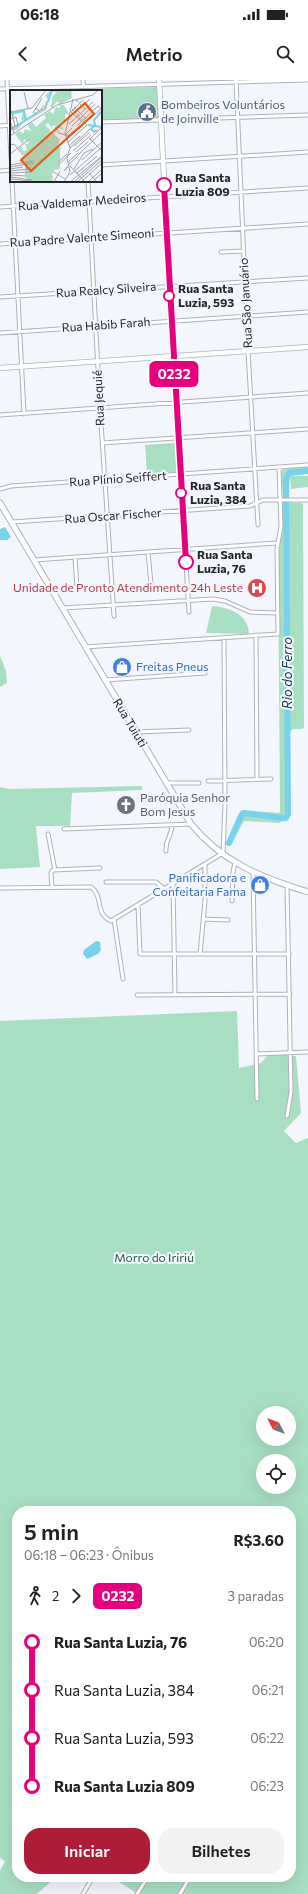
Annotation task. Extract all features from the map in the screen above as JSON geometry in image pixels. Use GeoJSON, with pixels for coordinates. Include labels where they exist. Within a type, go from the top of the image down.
{"type":"FeatureCollection","features":[{"type":"Feature","properties":{"kind":"main road","name":"Rua Tuiuti"},"geometry":{"type":"LineString","coordinates":[[0,503],[191,824],[205,839],[235,863],[253,873],[308,892]]}},
{"type":"Feature","properties":{"kind":"street"},"geometry":{"type":"LineString","coordinates":[[0,126],[10,125],[8,80]]}},
{"type":"Feature","properties":{"kind":"street"},"geometry":{"type":"LineString","coordinates":[[83,80],[84,87]]}},
{"type":"Feature","properties":{"kind":"street"},"geometry":{"type":"LineString","coordinates":[[0,89],[84,87],[159,82],[306,80]]}},
{"type":"Feature","properties":{"kind":"street","name":"Rua São Januário"},"geometry":{"type":"LineString","coordinates":[[236,81],[246,316],[258,525]]}},
{"type":"Feature","properties":{"kind":"street"},"geometry":{"type":"LineString","coordinates":[[159,82],[175,402],[189,612]]}},
{"type":"Feature","properties":{"kind":"street"},"geometry":{"type":"LineString","coordinates":[[102,122],[308,115]]}},
{"type":"Feature","properties":{"kind":"street"},"geometry":{"type":"LineString","coordinates":[[102,164],[308,152]]}},
{"type":"Feature","properties":{"kind":"street"},"geometry":{"type":"LineString","coordinates":[[0,171],[10,170]]}},
{"type":"Feature","properties":{"kind":"street"},"geometry":{"type":"LineString","coordinates":[[12,182],[24,414]]}},
{"type":"Feature","properties":{"kind":"street","name":"Rua Jequié"},"geometry":{"type":"LineString","coordinates":[[88,182],[97,362],[114,616]]}},
{"type":"Feature","properties":{"kind":"street","name":"Rua Valdemar Medeiros"},"geometry":{"type":"LineString","coordinates":[[0,207],[308,188]]}},
{"type":"Feature","properties":{"kind":"street","name":"Rua Padre Valente Simeoni"},"geometry":{"type":"LineString","coordinates":[[0,244],[308,224]]}},
{"type":"Feature","properties":{"kind":"street"},"geometry":{"type":"LineString","coordinates":[[221,252],[243,251]]}},
{"type":"Feature","properties":{"kind":"street","name":"Rua Realcy Silveira"},"geometry":{"type":"LineString","coordinates":[[0,297],[308,278]]}},
{"type":"Feature","properties":{"kind":"street","name":"Rua Habib Farah"},"geometry":{"type":"LineString","coordinates":[[0,333],[308,312]]}},
{"type":"Feature","properties":{"kind":"street"},"geometry":{"type":"LineString","coordinates":[[0,368],[308,347]]}},
{"type":"Feature","properties":{"kind":"street"},"geometry":{"type":"LineString","coordinates":[[0,415],[308,393]]}},
{"type":"Feature","properties":{"kind":"street"},"geometry":{"type":"LineString","coordinates":[[102,443],[308,429]]}},
{"type":"Feature","properties":{"kind":"street","name":"Rua Plínio Seiffert"},"geometry":{"type":"LineString","coordinates":[[0,489],[11,486],[308,465]]}},
{"type":"Feature","properties":{"kind":"street"},"geometry":{"type":"LineString","coordinates":[[85,647],[278,634],[278,543],[284,500],[279,467]]}},
{"type":"Feature","properties":{"kind":"street","name":"Rua Oscar Fischer"},"geometry":{"type":"LineString","coordinates":[[12,522],[250,506],[263,500],[308,500]]}},
{"type":"Feature","properties":{"kind":"street"},"geometry":{"type":"LineString","coordinates":[[34,560],[278,543]]}},
{"type":"Feature","properties":{"kind":"street"},"geometry":{"type":"LineString","coordinates":[[148,552],[151,584]]}},
{"type":"Feature","properties":{"kind":"street"},"geometry":{"type":"LineString","coordinates":[[76,558],[78,588]]}},
{"type":"Feature","properties":{"kind":"street"},"geometry":{"type":"LineString","coordinates":[[62,608],[219,599],[250,612],[278,613]]}},
{"type":"Feature","properties":{"kind":"street"},"geometry":{"type":"LineString","coordinates":[[256,635],[257,780]]}},
{"type":"Feature","properties":{"kind":"street"},"geometry":{"type":"LineString","coordinates":[[0,888],[91,887],[96,893],[102,914],[112,921],[223,853],[225,781],[224,637]]}},
{"type":"Feature","properties":{"kind":"street"},"geometry":{"type":"LineString","coordinates":[[104,680],[205,673]]}},
{"type":"Feature","properties":{"kind":"street"},"geometry":{"type":"LineString","coordinates":[[136,732],[189,730]]}},
{"type":"Feature","properties":{"kind":"street"},"geometry":{"type":"LineString","coordinates":[[208,781],[272,779]]}},
{"type":"Feature","properties":{"kind":"street"},"geometry":{"type":"LineString","coordinates":[[166,783],[198,783]]}},
{"type":"Feature","properties":{"kind":"street"},"geometry":{"type":"LineString","coordinates":[[64,829],[191,824]]}},
{"type":"Feature","properties":{"kind":"street"},"geometry":{"type":"LineString","coordinates":[[166,851],[166,841],[172,832],[172,825]]}},
{"type":"Feature","properties":{"kind":"street"},"geometry":{"type":"LineString","coordinates":[[48,834],[55,870]]}},
{"type":"Feature","properties":{"kind":"street"},"geometry":{"type":"LineString","coordinates":[[232,900],[233,872],[235,863]]}},
{"type":"Feature","properties":{"kind":"street"},"geometry":{"type":"LineString","coordinates":[[200,954],[204,919],[205,864]]}},
{"type":"Feature","properties":{"kind":"street"},"geometry":{"type":"LineString","coordinates":[[52,887],[51,873],[55,870],[100,868]]}},
{"type":"Feature","properties":{"kind":"street"},"geometry":{"type":"LineString","coordinates":[[253,873],[258,1099]]}},
{"type":"Feature","properties":{"kind":"street"},"geometry":{"type":"LineString","coordinates":[[106,882],[156,882],[164,889]]}},
{"type":"Feature","properties":{"kind":"street"},"geometry":{"type":"LineString","coordinates":[[173,884],[175,994]]}},
{"type":"Feature","properties":{"kind":"street"},"geometry":{"type":"LineString","coordinates":[[287,886],[291,1096],[287,1116]]}},
{"type":"Feature","properties":{"kind":"street"},"geometry":{"type":"LineString","coordinates":[[138,905],[140,954],[289,954]]}},
{"type":"Feature","properties":{"kind":"street"},"geometry":{"type":"LineString","coordinates":[[114,919],[123,979]]}},
{"type":"Feature","properties":{"kind":"street"},"geometry":{"type":"LineString","coordinates":[[204,919],[228,920]]}},
{"type":"Feature","properties":{"kind":"street"},"geometry":{"type":"LineString","coordinates":[[137,995],[290,994]]}},
{"type":"Feature","properties":{"kind":"street"},"geometry":{"type":"LineString","coordinates":[[257,1054],[308,1052]]}},
{"type":"Feature","properties":{"kind":"street"},"geometry":{"type":"LineString","coordinates":[[83,1894],[90,1882]]}},
{"type":"Feature","properties":{"kind":"street"},"geometry":{"type":"LineString","coordinates":[[137,1894],[145,1882]]}},
{"type":"Feature","properties":{"kind":"street"},"geometry":{"type":"LineString","coordinates":[[180,1894],[187,1882]]}},
{"type":"Feature","properties":{"kind":"green space"},"geometry":{"type":"Polygon","coordinates":[[[157,87],[159,118],[102,120],[102,90],[86,89],[157,87]]]}},
{"type":"Feature","properties":{"kind":"green space"},"geometry":{"type":"Polygon","coordinates":[[[175,443],[177,472],[147,474],[145,445],[175,443]]]}},
{"type":"Feature","properties":{"kind":"green space"},"geometry":{"type":"Polygon","coordinates":[[[308,467],[308,473],[290,474],[289,495],[288,498],[283,498],[281,471],[286,468],[308,467]]]}},
{"type":"Feature","properties":{"kind":"green space"},"geometry":{"type":"Polygon","coordinates":[[[290,476],[308,476],[308,487],[291,489],[290,476]]]}},
{"type":"Feature","properties":{"kind":"green space"},"geometry":{"type":"Polygon","coordinates":[[[283,502],[303,504],[304,727],[302,729],[293,729],[289,733],[289,818],[279,823],[244,821],[232,843],[227,846],[226,844],[240,811],[279,813],[280,811],[278,548],[283,530],[281,504],[283,502]]]}},
{"type":"Feature","properties":{"kind":"green space"},"geometry":{"type":"Polygon","coordinates":[[[212,606],[225,608],[237,613],[246,622],[249,634],[206,633],[212,606]]]}},
{"type":"Feature","properties":{"kind":"green space"},"geometry":{"type":"Polygon","coordinates":[[[0,656],[6,671],[7,683],[0,687],[0,656]]]}},
{"type":"Feature","properties":{"kind":"green space"},"geometry":{"type":"Polygon","coordinates":[[[142,786],[142,790],[72,793],[70,826],[36,826],[40,867],[0,869],[0,787],[10,789],[142,786]]]}},
{"type":"Feature","properties":{"kind":"green space","name":"Morro do Iririú"},"geometry":{"type":"Polygon","coordinates":[[[237,1011],[239,1068],[261,1063],[268,1055],[296,1056],[301,1113],[284,1131],[296,1143],[308,1138],[308,1894],[138,1894],[119,1882],[296,1882],[296,1506],[12,1506],[12,1882],[50,1882],[37,1894],[0,1894],[0,1870],[5,1862],[0,1858],[0,1021],[237,1011]]]}},
{"type":"Feature","properties":{"kind":"water"},"geometry":{"type":"Polygon","coordinates":[[[5,527],[11,537],[7,540],[0,540],[0,529],[5,527]]]}},
{"type":"Feature","properties":{"kind":"water"},"geometry":{"type":"Polygon","coordinates":[[[96,941],[100,942],[101,950],[98,954],[87,959],[83,954],[84,950],[96,941]]]}},
{"type":"Feature","properties":{"kind":"waterway","name":"Rio do Ferro"},"geometry":{"type":"LineString","coordinates":[[229,843],[241,816],[244,813],[282,818],[286,818],[288,814],[286,479],[289,473],[308,471]]}},
{"type":"Feature","properties":{"kind":"bus line","name":"0232"},"geometry":{"type":"LineString","coordinates":[[164,185],[175,402],[186,562]]}},
{"type":"Feature","properties":{"kind":"place","name":"Bombeiros Voluntários de Joinville"},"geometry":{"type":"Point","coordinates":[147,112]}},
{"type":"Feature","properties":{"kind":"place","name":"Rua Santa Luzia 809"},"geometry":{"type":"Point","coordinates":[164,185]}},
{"type":"Feature","properties":{"kind":"place","name":"Rua Santa Luzia, 593"},"geometry":{"type":"Point","coordinates":[169,296]}},
{"type":"Feature","properties":{"kind":"place","name":"Rua Santa Luzia, 384"},"geometry":{"type":"Point","coordinates":[181,493]}},
{"type":"Feature","properties":{"kind":"place","name":"Rua Santa Luzia, 76"},"geometry":{"type":"Point","coordinates":[186,562]}},
{"type":"Feature","properties":{"kind":"place","name":"Unidade de Pronto Atendimento 24h Leste"},"geometry":{"type":"Point","coordinates":[257,588]}},
{"type":"Feature","properties":{"kind":"place","name":"Freitas Pneus"},"geometry":{"type":"Point","coordinates":[122,667]}},
{"type":"Feature","properties":{"kind":"place","name":"Paróquia Senhor Bom Jesus"},"geometry":{"type":"Point","coordinates":[126,805]}},
{"type":"Feature","properties":{"kind":"place","name":"Panificadora e Confeitaria Fama"},"geometry":{"type":"Point","coordinates":[260,885]}}]}
